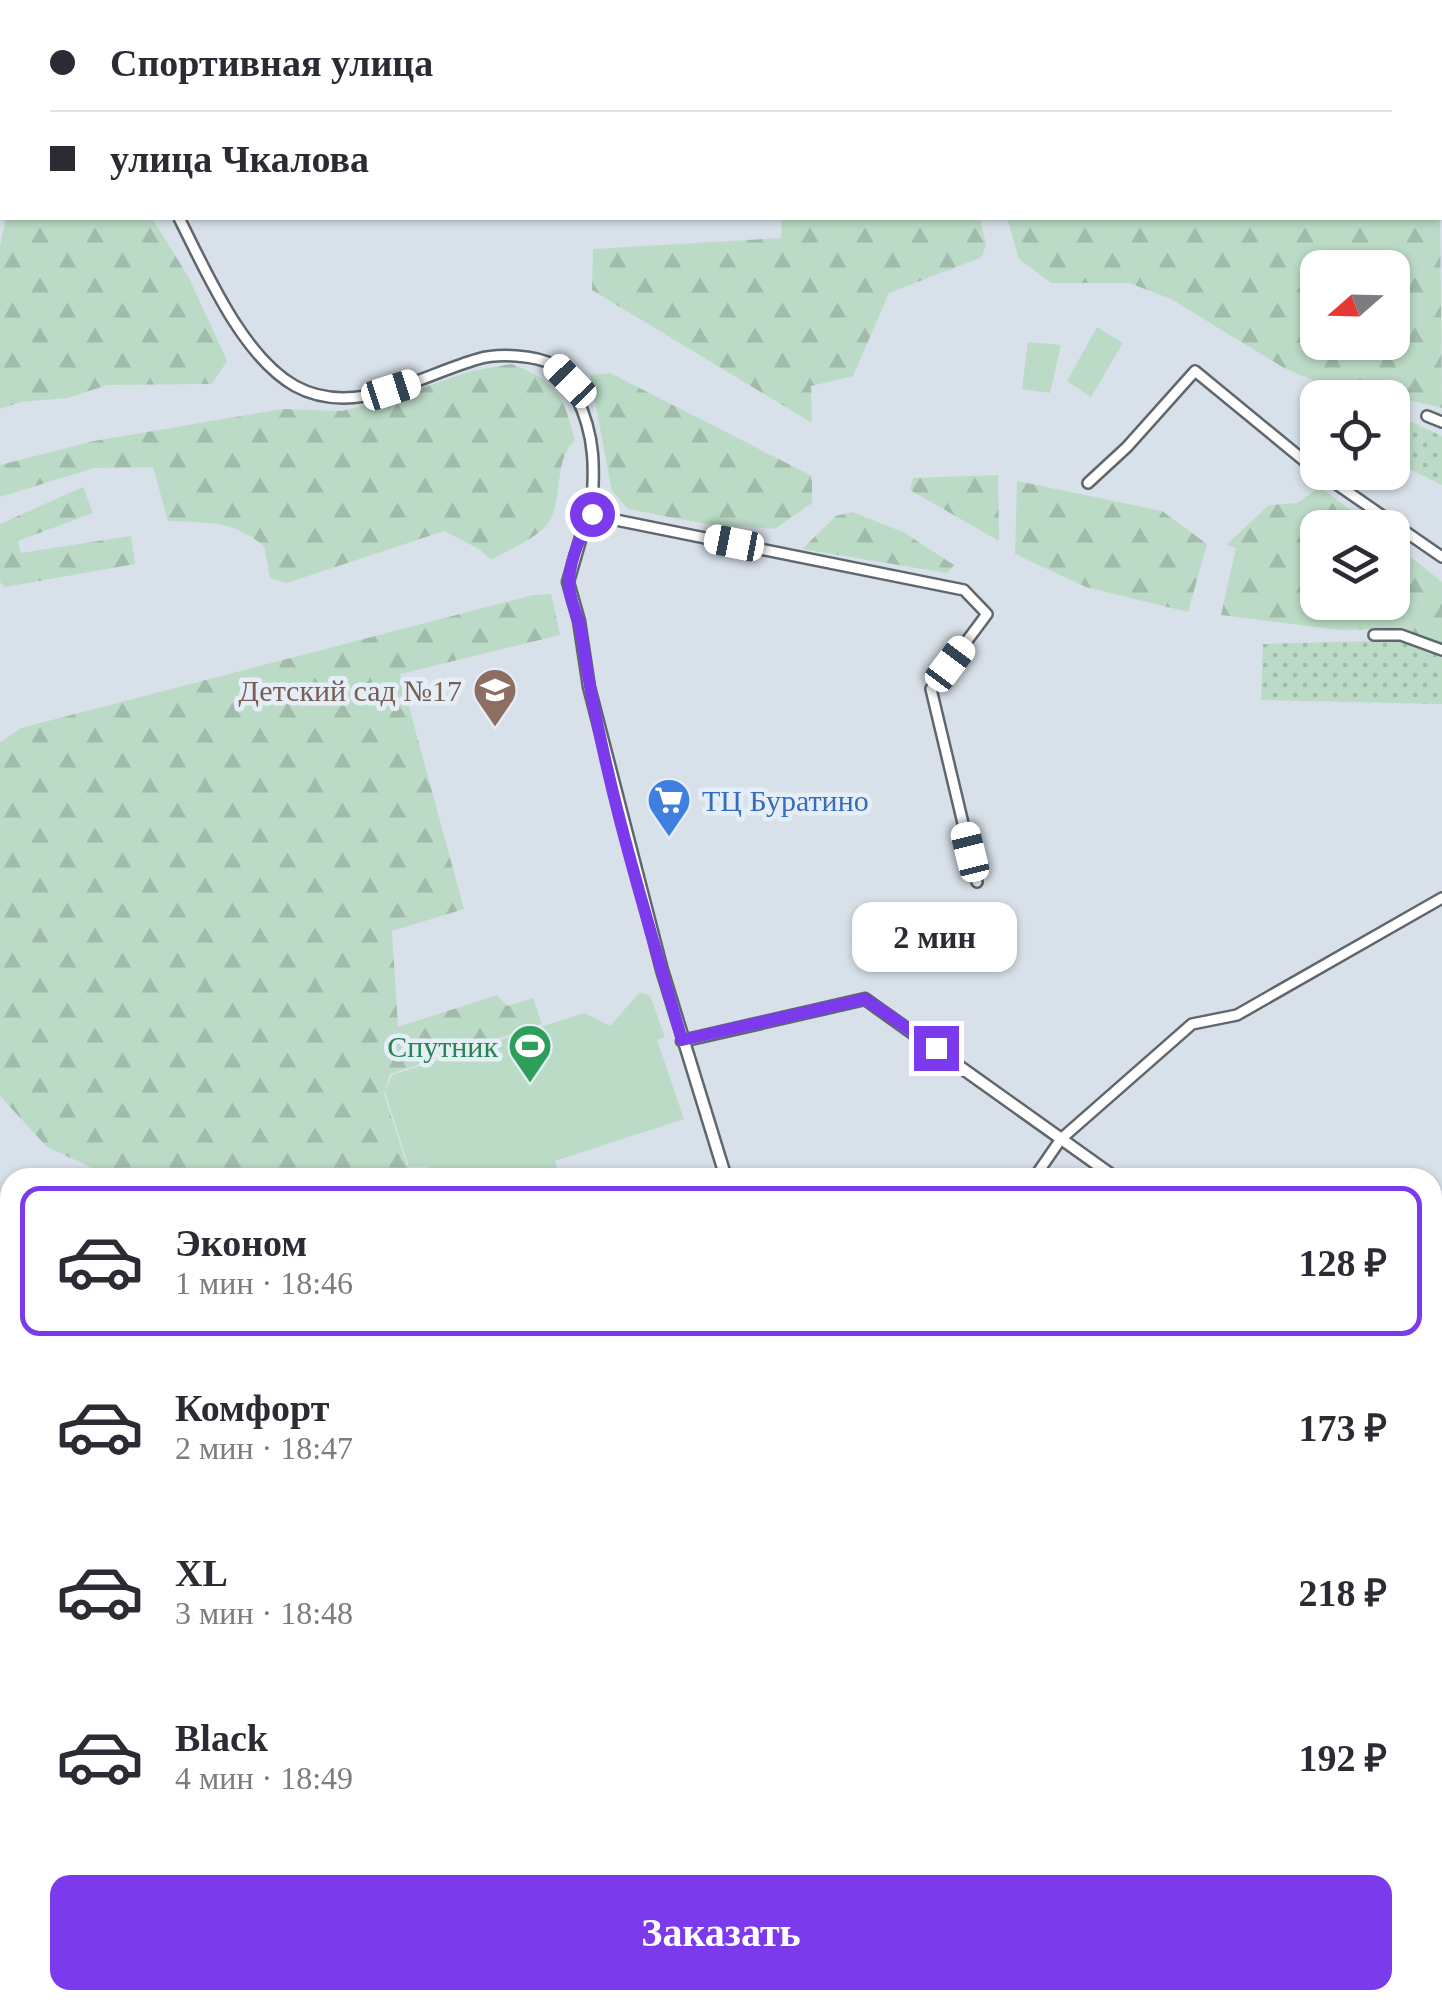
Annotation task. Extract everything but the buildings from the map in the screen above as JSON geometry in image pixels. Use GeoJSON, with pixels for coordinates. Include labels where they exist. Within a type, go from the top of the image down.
{"type":"FeatureCollection","features":[{"type":"Feature","properties":{"kind":"main road"},"geometry":{"type":"LineString","coordinates":[[592,514],[583,530],[568,582],[589,687],[682,1040],[723,1168]]}},
{"type":"Feature","properties":{"kind":"main road"},"geometry":{"type":"LineString","coordinates":[[682,1040],[865,999],[1102,1168]]}},
{"type":"Feature","properties":{"kind":"street"},"geometry":{"type":"LineString","coordinates":[[181,220],[239,328],[275,371],[308,391],[339,398],[370,395],[481,358],[499,356],[554,366],[570,381],[594,444],[592,514],[964,590],[987,614],[931,689],[977,882]]}},
{"type":"Feature","properties":{"kind":"street"},"geometry":{"type":"LineString","coordinates":[[1088,483],[1127,447],[1196,371],[1300,457]]}},
{"type":"Feature","properties":{"kind":"street"},"geometry":{"type":"LineString","coordinates":[[1427,416],[1442,422]]}},
{"type":"Feature","properties":{"kind":"street"},"geometry":{"type":"LineString","coordinates":[[1344,490],[1442,557]]}},
{"type":"Feature","properties":{"kind":"street"},"geometry":{"type":"LineString","coordinates":[[1374,635],[1401,635],[1442,650]]}},
{"type":"Feature","properties":{"kind":"street"},"geometry":{"type":"LineString","coordinates":[[1041,1168],[1062,1138],[1192,1024],[1237,1015],[1442,898]]}},
{"type":"Feature","properties":{"kind":"green space"},"geometry":{"type":"Polygon","coordinates":[[[6,220],[153,220],[189,278],[227,361],[212,384],[107,385],[68,398],[21,402],[0,409],[0,246],[6,220]]]}},
{"type":"Feature","properties":{"kind":"green space"},"geometry":{"type":"Polygon","coordinates":[[[782,220],[980,220],[986,245],[982,257],[889,293],[853,376],[811,386],[812,423],[592,290],[593,249],[781,238],[782,220]]]}},
{"type":"Feature","properties":{"kind":"green space"},"geometry":{"type":"Polygon","coordinates":[[[1008,220],[1440,220],[1442,408],[1410,400],[1410,380],[1312,380],[1284,368],[1171,299],[1129,283],[1051,283],[1019,259],[1008,220]]]}},
{"type":"Feature","properties":{"kind":"green space"},"geometry":{"type":"Polygon","coordinates":[[[1097,327],[1123,343],[1091,397],[1067,381],[1097,327]]]}},
{"type":"Feature","properties":{"kind":"green space"},"geometry":{"type":"Polygon","coordinates":[[[1028,342],[1061,345],[1050,393],[1022,389],[1028,342]]]}},
{"type":"Feature","properties":{"kind":"green space"},"geometry":{"type":"Polygon","coordinates":[[[512,364],[540,378],[556,392],[575,440],[563,460],[555,507],[545,527],[491,560],[479,549],[444,531],[287,583],[270,578],[264,546],[241,531],[219,524],[168,521],[153,467],[94,468],[0,497],[0,465],[94,441],[283,409],[342,411],[472,371],[512,364]]]}},
{"type":"Feature","properties":{"kind":"green space"},"geometry":{"type":"Polygon","coordinates":[[[610,373],[812,476],[812,503],[775,529],[727,528],[628,509],[612,491],[590,375],[610,373]]]}},
{"type":"Feature","properties":{"kind":"green space"},"geometry":{"type":"Polygon","coordinates":[[[1410,421],[1442,436],[1442,485],[1410,469],[1410,421]]]}},
{"type":"Feature","properties":{"kind":"green space"},"geometry":{"type":"Polygon","coordinates":[[[998,475],[999,541],[910,490],[913,478],[998,475]]]}},
{"type":"Feature","properties":{"kind":"green space"},"geometry":{"type":"Polygon","coordinates":[[[1017,481],[1162,511],[1207,544],[1188,612],[1086,587],[1015,554],[1017,481]]]}},
{"type":"Feature","properties":{"kind":"green space"},"geometry":{"type":"Polygon","coordinates":[[[83,487],[93,513],[18,541],[21,553],[131,536],[135,564],[5,587],[0,582],[0,524],[83,487]]]}},
{"type":"Feature","properties":{"kind":"green space"},"geometry":{"type":"Polygon","coordinates":[[[1316,490],[1324,490],[1350,510],[1300,510],[1300,620],[1410,620],[1410,557],[1442,582],[1442,645],[1399,629],[1339,630],[1221,615],[1236,548],[1226,545],[1269,505],[1297,503],[1316,490]]]}},
{"type":"Feature","properties":{"kind":"green space"},"geometry":{"type":"Polygon","coordinates":[[[852,512],[903,532],[954,565],[947,573],[802,549],[836,516],[852,512]]]}},
{"type":"Feature","properties":{"kind":"green space"},"geometry":{"type":"Polygon","coordinates":[[[551,594],[560,635],[400,674],[464,909],[392,931],[398,1027],[497,995],[507,1006],[533,998],[542,1024],[390,1074],[384,1094],[408,1168],[92,1168],[47,1147],[0,1096],[0,742],[21,728],[533,595],[551,594]]]}},
{"type":"Feature","properties":{"kind":"green space"},"geometry":{"type":"Polygon","coordinates":[[[1405,640],[1442,657],[1442,704],[1261,700],[1263,644],[1405,640]]]}},
{"type":"Feature","properties":{"kind":"green space","name":"Спутник"},"geometry":{"type":"Polygon","coordinates":[[[640,992],[650,996],[665,1037],[657,1040],[684,1119],[555,1161],[557,1168],[409,1167],[385,1092],[392,1075],[584,1013],[610,1026],[640,992]]]}},
{"type":"Feature","properties":{"kind":"place","name":"Детский сад №17"},"geometry":{"type":"Point","coordinates":[495,728]}},
{"type":"Feature","properties":{"kind":"place","name":"ТЦ Буратино"},"geometry":{"type":"Point","coordinates":[669,838]}},
{"type":"Feature","properties":{"kind":"place","name":"Спутник"},"geometry":{"type":"Point","coordinates":[530,1084]}},
{"type":"Feature","properties":{"kind":"route"},"geometry":{"type":"LineString","coordinates":[[592,514],[583,530],[568,582],[611,777],[682,1040],[865,999],[936,1048]]}}]}
